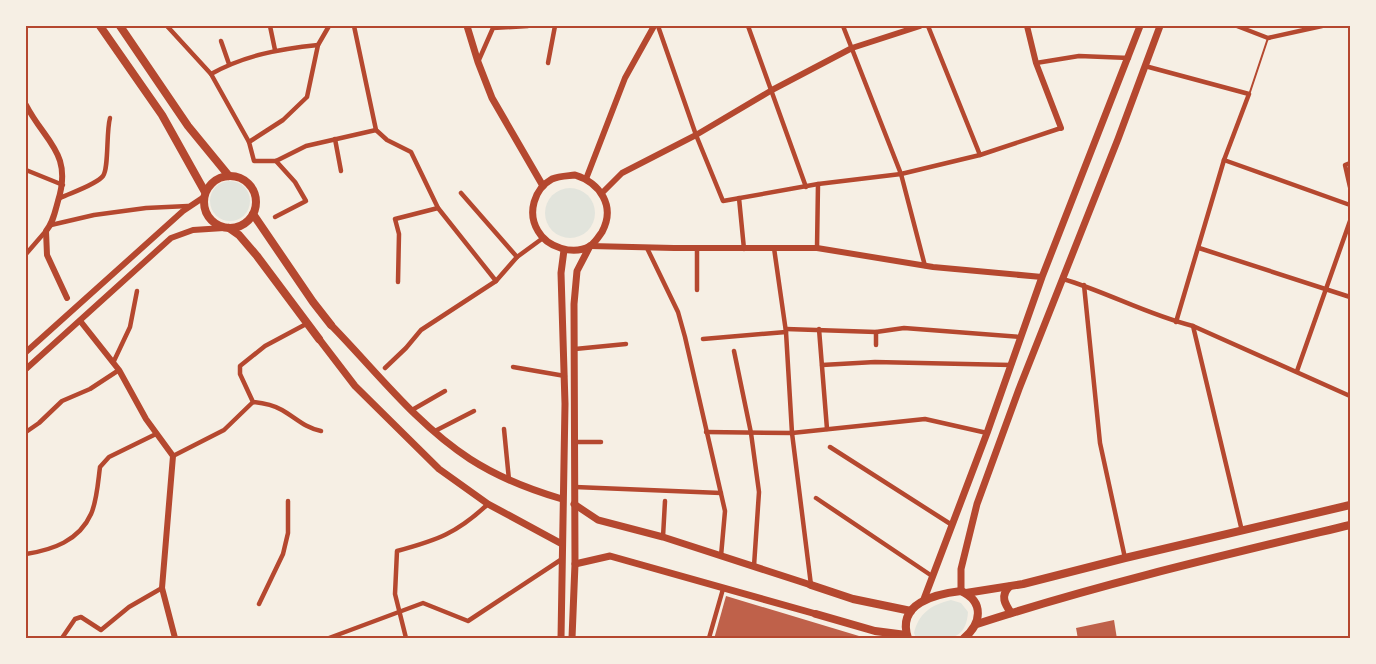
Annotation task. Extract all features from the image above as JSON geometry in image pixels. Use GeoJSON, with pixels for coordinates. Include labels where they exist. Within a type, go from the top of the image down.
{"type":"FeatureCollection","features":[{"type":"Feature","properties":{"kind":"main road"},"geometry":{"type":"LineString","coordinates":[[100,26],[162,115],[205,194],[206,213],[210,220],[239,235],[355,386],[439,469],[488,504],[562,544]]}},
{"type":"Feature","properties":{"kind":"main road"},"geometry":{"type":"LineString","coordinates":[[467,26],[492,98],[543,186]]}},
{"type":"Feature","properties":{"kind":"main road"},"geometry":{"type":"LineString","coordinates":[[924,599],[987,433],[1042,277],[1140,26]]}},
{"type":"Feature","properties":{"kind":"main road"},"geometry":{"type":"LineString","coordinates":[[977,624],[977,609],[974,600],[964,592],[961,569],[977,504],[1019,389],[1160,26]]}},
{"type":"Feature","properties":{"kind":"main road"},"geometry":{"type":"LineString","coordinates":[[122,27],[188,126],[229,176]]}},
{"type":"Feature","properties":{"kind":"main road"},"geometry":{"type":"LineString","coordinates":[[205,194],[208,187],[218,179],[229,176],[244,180],[254,191],[256,199],[253,214],[246,223],[227,228]]}},
{"type":"Feature","properties":{"kind":"main road"},"geometry":{"type":"LineString","coordinates":[[572,639],[575,564],[574,304],[578,271],[590,246],[605,226],[607,215],[602,193],[586,179],[563,176],[552,179],[543,186],[533,206],[536,229],[553,246],[564,250],[590,246]]}},
{"type":"Feature","properties":{"kind":"main road"},"geometry":{"type":"LineString","coordinates":[[253,214],[331,325],[412,410],[470,459],[509,480],[562,499]]}},
{"type":"Feature","properties":{"kind":"main road"},"geometry":{"type":"LineString","coordinates":[[561,639],[565,376],[561,273],[564,250]]}},
{"type":"Feature","properties":{"kind":"main road"},"geometry":{"type":"LineString","coordinates":[[574,504],[598,520],[663,537],[853,600],[911,611]]}},
{"type":"Feature","properties":{"kind":"main road"},"geometry":{"type":"LineString","coordinates":[[575,564],[610,556],[875,631],[907,637],[907,623],[911,611],[924,599],[935,594],[1009,587],[1350,505]]}},
{"type":"Feature","properties":{"kind":"main road"},"geometry":{"type":"LineString","coordinates":[[964,639],[977,624],[1011,613],[1192,562],[1350,525]]}},
{"type":"Feature","properties":{"kind":"main road"},"geometry":{"type":"LineString","coordinates":[[1009,587],[1003,597],[1011,613]]}},
{"type":"Feature","properties":{"kind":"street"},"geometry":{"type":"LineString","coordinates":[[167,26],[211,74],[249,142],[254,161],[276,161],[306,146],[376,130]]}},
{"type":"Feature","properties":{"kind":"street"},"geometry":{"type":"LineString","coordinates":[[270,26],[275,50]]}},
{"type":"Feature","properties":{"kind":"street"},"geometry":{"type":"LineString","coordinates":[[249,142],[283,120],[307,97],[318,45],[329,26]]}},
{"type":"Feature","properties":{"kind":"street"},"geometry":{"type":"LineString","coordinates":[[354,26],[376,130],[387,140],[411,152],[438,208],[496,281]]}},
{"type":"Feature","properties":{"kind":"street"},"geometry":{"type":"LineString","coordinates":[[478,62],[494,27],[504,29],[528,26]]}},
{"type":"Feature","properties":{"kind":"street"},"geometry":{"type":"LineString","coordinates":[[548,63],[555,26]]}},
{"type":"Feature","properties":{"kind":"street"},"geometry":{"type":"LineString","coordinates":[[656,26],[723,201],[818,184],[901,174],[980,155],[1060,129],[1036,63],[1027,26]]}},
{"type":"Feature","properties":{"kind":"street"},"geometry":{"type":"LineString","coordinates":[[586,179],[625,78],[656,26]]}},
{"type":"Feature","properties":{"kind":"street"},"geometry":{"type":"LineString","coordinates":[[748,26],[806,187]]}},
{"type":"Feature","properties":{"kind":"street"},"geometry":{"type":"LineString","coordinates":[[843,26],[901,174],[925,266]]}},
{"type":"Feature","properties":{"kind":"street"},"geometry":{"type":"LineString","coordinates":[[602,193],[622,173],[696,135],[772,90],[852,48],[920,26]]}},
{"type":"Feature","properties":{"kind":"street"},"geometry":{"type":"LineString","coordinates":[[928,26],[980,155]]}},
{"type":"Feature","properties":{"kind":"street"},"geometry":{"type":"LineString","coordinates":[[1237,26],[1268,38],[1322,26]]}},
{"type":"Feature","properties":{"kind":"street"},"geometry":{"type":"LineString","coordinates":[[221,41],[229,64]]}},
{"type":"Feature","properties":{"kind":"street"},"geometry":{"type":"LineString","coordinates":[[211,74],[229,64],[275,50],[318,45]]}},
{"type":"Feature","properties":{"kind":"street"},"geometry":{"type":"LineString","coordinates":[[1036,63],[1079,56],[1129,58]]}},
{"type":"Feature","properties":{"kind":"street"},"geometry":{"type":"LineString","coordinates":[[1145,66],[1249,94],[1224,160],[1176,322]]}},
{"type":"Feature","properties":{"kind":"street"},"geometry":{"type":"LineString","coordinates":[[26,105],[57,151],[63,170],[63,185],[51,225],[26,254]]}},
{"type":"Feature","properties":{"kind":"street"},"geometry":{"type":"LineString","coordinates":[[60,198],[103,176],[110,118]]}},
{"type":"Feature","properties":{"kind":"street"},"geometry":{"type":"LineString","coordinates":[[335,139],[341,171]]}},
{"type":"Feature","properties":{"kind":"street"},"geometry":{"type":"LineString","coordinates":[[1224,160],[1350,205]]}},
{"type":"Feature","properties":{"kind":"street"},"geometry":{"type":"LineString","coordinates":[[275,217],[306,201],[295,182],[276,161]]}},
{"type":"Feature","properties":{"kind":"street"},"geometry":{"type":"LineString","coordinates":[[1350,164],[1345,165],[1350,187]]}},
{"type":"Feature","properties":{"kind":"street"},"geometry":{"type":"LineString","coordinates":[[26,170],[63,185]]}},
{"type":"Feature","properties":{"kind":"street"},"geometry":{"type":"LineString","coordinates":[[817,248],[818,184]]}},
{"type":"Feature","properties":{"kind":"street"},"geometry":{"type":"LineString","coordinates":[[461,193],[517,257]]}},
{"type":"Feature","properties":{"kind":"street"},"geometry":{"type":"LineString","coordinates":[[26,352],[188,206],[205,194]]}},
{"type":"Feature","properties":{"kind":"street"},"geometry":{"type":"LineString","coordinates":[[739,198],[744,249]]}},
{"type":"Feature","properties":{"kind":"street"},"geometry":{"type":"LineString","coordinates":[[51,225],[94,215],[146,208],[188,206]]}},
{"type":"Feature","properties":{"kind":"street"},"geometry":{"type":"LineString","coordinates":[[398,282],[399,234],[394,219],[438,208]]}},
{"type":"Feature","properties":{"kind":"street"},"geometry":{"type":"LineString","coordinates":[[1297,371],[1350,221]]}},
{"type":"Feature","properties":{"kind":"street"},"geometry":{"type":"LineString","coordinates":[[26,369],[171,238],[193,230],[227,228]]}},
{"type":"Feature","properties":{"kind":"street"},"geometry":{"type":"LineString","coordinates":[[46,231],[47,255],[67,298]]}},
{"type":"Feature","properties":{"kind":"street"},"geometry":{"type":"LineString","coordinates":[[385,368],[421,330],[496,281],[517,257],[543,238]]}},
{"type":"Feature","properties":{"kind":"street"},"geometry":{"type":"LineString","coordinates":[[590,246],[817,248],[925,266],[1042,277]]}},
{"type":"Feature","properties":{"kind":"street"},"geometry":{"type":"LineString","coordinates":[[647,248],[678,312],[725,511],[721,556]]}},
{"type":"Feature","properties":{"kind":"street"},"geometry":{"type":"LineString","coordinates":[[697,248],[697,290]]}},
{"type":"Feature","properties":{"kind":"street"},"geometry":{"type":"LineString","coordinates":[[774,248],[786,330],[792,434],[811,585]]}},
{"type":"Feature","properties":{"kind":"street"},"geometry":{"type":"LineString","coordinates":[[1199,248],[1350,297]]}},
{"type":"Feature","properties":{"kind":"street"},"geometry":{"type":"LineString","coordinates":[[1063,279],[1084,285],[1176,322],[1193,326],[1350,396]]}},
{"type":"Feature","properties":{"kind":"street"},"geometry":{"type":"LineString","coordinates":[[1084,285],[1100,443],[1125,558]]}},
{"type":"Feature","properties":{"kind":"street"},"geometry":{"type":"LineString","coordinates":[[113,363],[130,327],[137,291]]}},
{"type":"Feature","properties":{"kind":"street"},"geometry":{"type":"LineString","coordinates":[[81,322],[119,370],[156,434],[173,456],[162,588],[175,639]]}},
{"type":"Feature","properties":{"kind":"street"},"geometry":{"type":"LineString","coordinates":[[254,402],[240,374],[240,366],[266,346],[308,323]]}},
{"type":"Feature","properties":{"kind":"street"},"geometry":{"type":"LineString","coordinates":[[1193,326],[1242,531]]}},
{"type":"Feature","properties":{"kind":"street"},"geometry":{"type":"LineString","coordinates":[[703,339],[786,330],[876,332],[904,328],[1020,338]]}},
{"type":"Feature","properties":{"kind":"street"},"geometry":{"type":"LineString","coordinates":[[819,329],[827,429]]}},
{"type":"Feature","properties":{"kind":"street"},"geometry":{"type":"LineString","coordinates":[[876,332],[876,345]]}},
{"type":"Feature","properties":{"kind":"street"},"geometry":{"type":"LineString","coordinates":[[575,349],[626,344]]}},
{"type":"Feature","properties":{"kind":"street"},"geometry":{"type":"LineString","coordinates":[[734,351],[752,433],[759,492],[754,566]]}},
{"type":"Feature","properties":{"kind":"street"},"geometry":{"type":"LineString","coordinates":[[822,365],[875,362],[1011,366]]}},
{"type":"Feature","properties":{"kind":"street"},"geometry":{"type":"LineString","coordinates":[[513,367],[565,376]]}},
{"type":"Feature","properties":{"kind":"street"},"geometry":{"type":"LineString","coordinates":[[26,432],[39,423],[62,400],[90,389],[119,370]]}},
{"type":"Feature","properties":{"kind":"street"},"geometry":{"type":"LineString","coordinates":[[412,410],[445,391]]}},
{"type":"Feature","properties":{"kind":"street"},"geometry":{"type":"LineString","coordinates":[[254,402],[268,404],[283,411],[309,429],[321,431]]}},
{"type":"Feature","properties":{"kind":"street"},"geometry":{"type":"LineString","coordinates":[[173,456],[224,430],[254,402]]}},
{"type":"Feature","properties":{"kind":"street"},"geometry":{"type":"LineString","coordinates":[[435,431],[474,411]]}},
{"type":"Feature","properties":{"kind":"street"},"geometry":{"type":"LineString","coordinates":[[706,432],[792,434],[925,419],[987,433]]}},
{"type":"Feature","properties":{"kind":"street"},"geometry":{"type":"LineString","coordinates":[[504,429],[509,480]]}},
{"type":"Feature","properties":{"kind":"street"},"geometry":{"type":"LineString","coordinates":[[26,554],[48,550],[75,536],[91,514],[103,461],[156,434]]}},
{"type":"Feature","properties":{"kind":"street"},"geometry":{"type":"LineString","coordinates":[[575,442],[601,442]]}},
{"type":"Feature","properties":{"kind":"street"},"geometry":{"type":"LineString","coordinates":[[830,447],[952,525]]}},
{"type":"Feature","properties":{"kind":"street"},"geometry":{"type":"LineString","coordinates":[[575,487],[721,493]]}},
{"type":"Feature","properties":{"kind":"street"},"geometry":{"type":"LineString","coordinates":[[816,498],[932,576]]}},
{"type":"Feature","properties":{"kind":"street"},"geometry":{"type":"LineString","coordinates":[[259,604],[283,554],[288,533],[288,501]]}},
{"type":"Feature","properties":{"kind":"street"},"geometry":{"type":"LineString","coordinates":[[663,537],[665,501]]}},
{"type":"Feature","properties":{"kind":"street"},"geometry":{"type":"LineString","coordinates":[[406,639],[395,594],[397,551],[433,542],[468,523],[488,504]]}},
{"type":"Feature","properties":{"kind":"street"},"geometry":{"type":"LineString","coordinates":[[329,639],[423,603],[468,621],[562,560]]}},
{"type":"Feature","properties":{"kind":"street"},"geometry":{"type":"LineString","coordinates":[[62,639],[75,619],[81,617],[101,630],[129,607],[162,588]]}},
{"type":"Feature","properties":{"kind":"street"},"geometry":{"type":"LineString","coordinates":[[709,639],[723,589]]}},
{"type":"Feature","properties":{"kind":"lane"},"geometry":{"type":"LineString","coordinates":[[1349,26],[1350,30]]}},
{"type":"Feature","properties":{"kind":"lane"},"geometry":{"type":"LineString","coordinates":[[1249,94],[1268,38]]}},
{"type":"Feature","properties":{"kind":"shaded area"},"geometry":{"type":"Polygon","coordinates":[[[230,181],[244,187],[250,201],[244,215],[230,221],[216,215],[210,201],[216,187],[230,181]]]}},
{"type":"Feature","properties":{"kind":"shaded area"},"geometry":{"type":"Polygon","coordinates":[[[575,188],[588,195],[594,203],[594,223],[588,231],[580,237],[565,238],[552,231],[546,223],[545,208],[552,195],[560,189],[575,188]]]}},
{"type":"Feature","properties":{"kind":"shaded area"},"geometry":{"type":"Polygon","coordinates":[[[951,600],[961,603],[968,612],[963,630],[951,638],[916,638],[914,633],[916,626],[923,615],[937,604],[951,600]]]}},
{"type":"Feature","properties":{"kind":"building"},"geometry":{"type":"Polygon","coordinates":[[[726,596],[859,636],[859,639],[714,639],[726,596]]]}},
{"type":"Feature","properties":{"kind":"building"},"geometry":{"type":"Polygon","coordinates":[[[1114,620],[1117,639],[1078,639],[1076,628],[1114,620]]]}}]}
